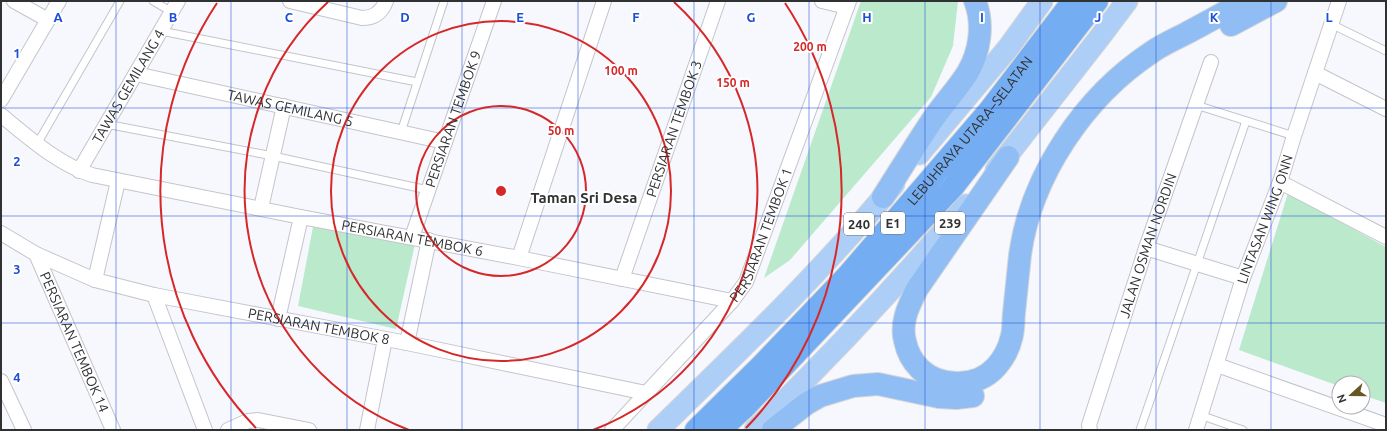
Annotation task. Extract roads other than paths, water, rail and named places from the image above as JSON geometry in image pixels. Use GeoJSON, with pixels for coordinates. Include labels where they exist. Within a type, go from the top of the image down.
{"type":"FeatureCollection","features":[{"type":"Feature","properties":{"kind":"highway"},"geometry":{"type":"LineString","coordinates":[[884,197],[932,121],[968,72],[978,44],[980,28],[979,16],[975,1]]}},
{"type":"Feature","properties":{"kind":"highway","name":"LEBUHRAYA UTARA–SELATAN"},"geometry":{"type":"LineString","coordinates":[[696,430],[757,370],[849,274],[989,111],[1073,1]]}},
{"type":"Feature","properties":{"kind":"highway","name":"LEBUHRAYA UTARA–SELATAN"},"geometry":{"type":"LineString","coordinates":[[720,430],[770,381],[954,187],[1097,1]]}},
{"type":"Feature","properties":{"kind":"highway"},"geometry":{"type":"LineString","coordinates":[[1008,157],[908,306],[904,323],[904,340],[910,355],[920,369],[934,378],[950,383],[967,382],[983,377],[996,367],[1005,354],[1012,338],[1020,254],[1028,219],[1055,155],[1078,120],[1103,91],[1152,52],[1246,1]]}},
{"type":"Feature","properties":{"kind":"highway"},"geometry":{"type":"LineString","coordinates":[[774,430],[806,404],[820,396],[853,386],[878,384],[932,396],[956,398],[979,394],[998,385],[1015,367],[1023,348],[1027,333],[1038,232],[1047,203],[1063,167],[1082,136],[1104,108],[1150,69],[1276,1]]}},
{"type":"Feature","properties":{"kind":"main road","name":"240"},"geometry":{"type":"LineString","coordinates":[[658,430],[756,335],[884,197],[1008,48],[1042,1]]}},
{"type":"Feature","properties":{"kind":"main road","name":"239"},"geometry":{"type":"LineString","coordinates":[[755,430],[793,393],[883,298],[1008,157],[1127,1]]}},
{"type":"Feature","properties":{"kind":"street"},"geometry":{"type":"LineString","coordinates":[[14,1],[48,20]]}},
{"type":"Feature","properties":{"kind":"street"},"geometry":{"type":"LineString","coordinates":[[1,100],[59,1]]}},
{"type":"Feature","properties":{"kind":"street"},"geometry":{"type":"LineString","coordinates":[[290,1],[367,18],[375,16],[379,13],[386,1]]}},
{"type":"Feature","properties":{"kind":"street","name":"PERSIARAN TEMBOK 9"},"geometry":{"type":"LineString","coordinates":[[412,237],[494,1]]}},
{"type":"Feature","properties":{"kind":"street"},"geometry":{"type":"LineString","coordinates":[[518,258],[604,1]]}},
{"type":"Feature","properties":{"kind":"street","name":"PERSIARAN TEMBOK 3"},"geometry":{"type":"LineString","coordinates":[[622,279],[718,1]]}},
{"type":"Feature","properties":{"kind":"street"},"geometry":{"type":"LineString","coordinates":[[822,1],[848,4]]}},
{"type":"Feature","properties":{"kind":"street","name":"PERSIARAN TEMBOK 1"},"geometry":{"type":"LineString","coordinates":[[612,430],[732,301],[746,282],[848,4]]}},
{"type":"Feature","properties":{"kind":"street","name":"LINTASAN WING ONN"},"geometry":{"type":"LineString","coordinates":[[1196,430],[1243,278],[1280,182],[1338,5]]}},
{"type":"Feature","properties":{"kind":"street","name":"TAWAS GEMILANG 4"},"geometry":{"type":"LineString","coordinates":[[86,173],[106,124],[175,6]]}},
{"type":"Feature","properties":{"kind":"street","name":"JALAN OSMAN NORDIN"},"geometry":{"type":"LineString","coordinates":[[1090,430],[1089,425],[1146,248],[1211,62]]}},
{"type":"Feature","properties":{"kind":"street"},"geometry":{"type":"LineString","coordinates":[[1315,73],[1386,109]]}},
{"type":"Feature","properties":{"kind":"street","name":"TAWAS GEMILANG 5"},"geometry":{"type":"LineString","coordinates":[[136,74],[445,142]]}},
{"type":"Feature","properties":{"kind":"street"},"geometry":{"type":"LineString","coordinates":[[261,208],[284,106]]}},
{"type":"Feature","properties":{"kind":"street","name":"PERSIARAN TEMBOK 6"},"geometry":{"type":"LineString","coordinates":[[1,115],[37,144],[86,173],[118,181],[301,217],[430,240],[732,301]]}},
{"type":"Feature","properties":{"kind":"street"},"geometry":{"type":"LineString","coordinates":[[95,280],[118,181]]}},
{"type":"Feature","properties":{"kind":"street"},"geometry":{"type":"LineString","coordinates":[[1280,182],[1386,237]]}},
{"type":"Feature","properties":{"kind":"street"},"geometry":{"type":"LineString","coordinates":[[278,318],[301,217]]}},
{"type":"Feature","properties":{"kind":"street","name":"PERSIARAN TEMBOK 8"},"geometry":{"type":"LineString","coordinates":[[1,234],[36,254],[95,280],[154,295],[385,339],[646,393]]}},
{"type":"Feature","properties":{"kind":"street"},"geometry":{"type":"LineString","coordinates":[[407,344],[430,240]]}},
{"type":"Feature","properties":{"kind":"street"},"geometry":{"type":"LineString","coordinates":[[1146,248],[1243,278]]}},
{"type":"Feature","properties":{"kind":"street","name":"PERSIARAN TEMBOK 14"},"geometry":{"type":"LineString","coordinates":[[36,254],[113,430]]}},
{"type":"Feature","properties":{"kind":"street"},"geometry":{"type":"LineString","coordinates":[[154,295],[205,430]]}},
{"type":"Feature","properties":{"kind":"street"},"geometry":{"type":"LineString","coordinates":[[367,430],[385,339]]}},
{"type":"Feature","properties":{"kind":"street"},"geometry":{"type":"LineString","coordinates":[[1217,365],[1386,424]]}},
{"type":"Feature","properties":{"kind":"street"},"geometry":{"type":"LineString","coordinates":[[1,380],[24,430]]}},
{"type":"Feature","properties":{"kind":"street"},"geometry":{"type":"LineString","coordinates":[[228,430],[248,421],[258,420],[309,430]]}},
{"type":"Feature","properties":{"kind":"lane"},"geometry":{"type":"LineString","coordinates":[[37,144],[120,1]]}},
{"type":"Feature","properties":{"kind":"lane"},"geometry":{"type":"LineString","coordinates":[[153,1],[175,6]]}},
{"type":"Feature","properties":{"kind":"lane"},"geometry":{"type":"LineString","coordinates":[[401,132],[444,1]]}},
{"type":"Feature","properties":{"kind":"lane"},"geometry":{"type":"LineString","coordinates":[[1331,24],[1386,51]]}},
{"type":"Feature","properties":{"kind":"lane"},"geometry":{"type":"LineString","coordinates":[[161,31],[417,82]]}},
{"type":"Feature","properties":{"kind":"lane"},"geometry":{"type":"LineString","coordinates":[[1196,105],[1294,136]]}},
{"type":"Feature","properties":{"kind":"lane"},"geometry":{"type":"LineString","coordinates":[[1140,430],[1246,121]]}},
{"type":"Feature","properties":{"kind":"lane"},"geometry":{"type":"LineString","coordinates":[[106,124],[273,156],[428,190]]}},
{"type":"Feature","properties":{"kind":"lane"},"geometry":{"type":"LineString","coordinates":[[1200,415],[1242,430]]}},
{"type":"Feature","properties":{"kind":"district","name":"Taman Sri Desa"},"geometry":{"type":"Point","coordinates":[584,197]}}]}
